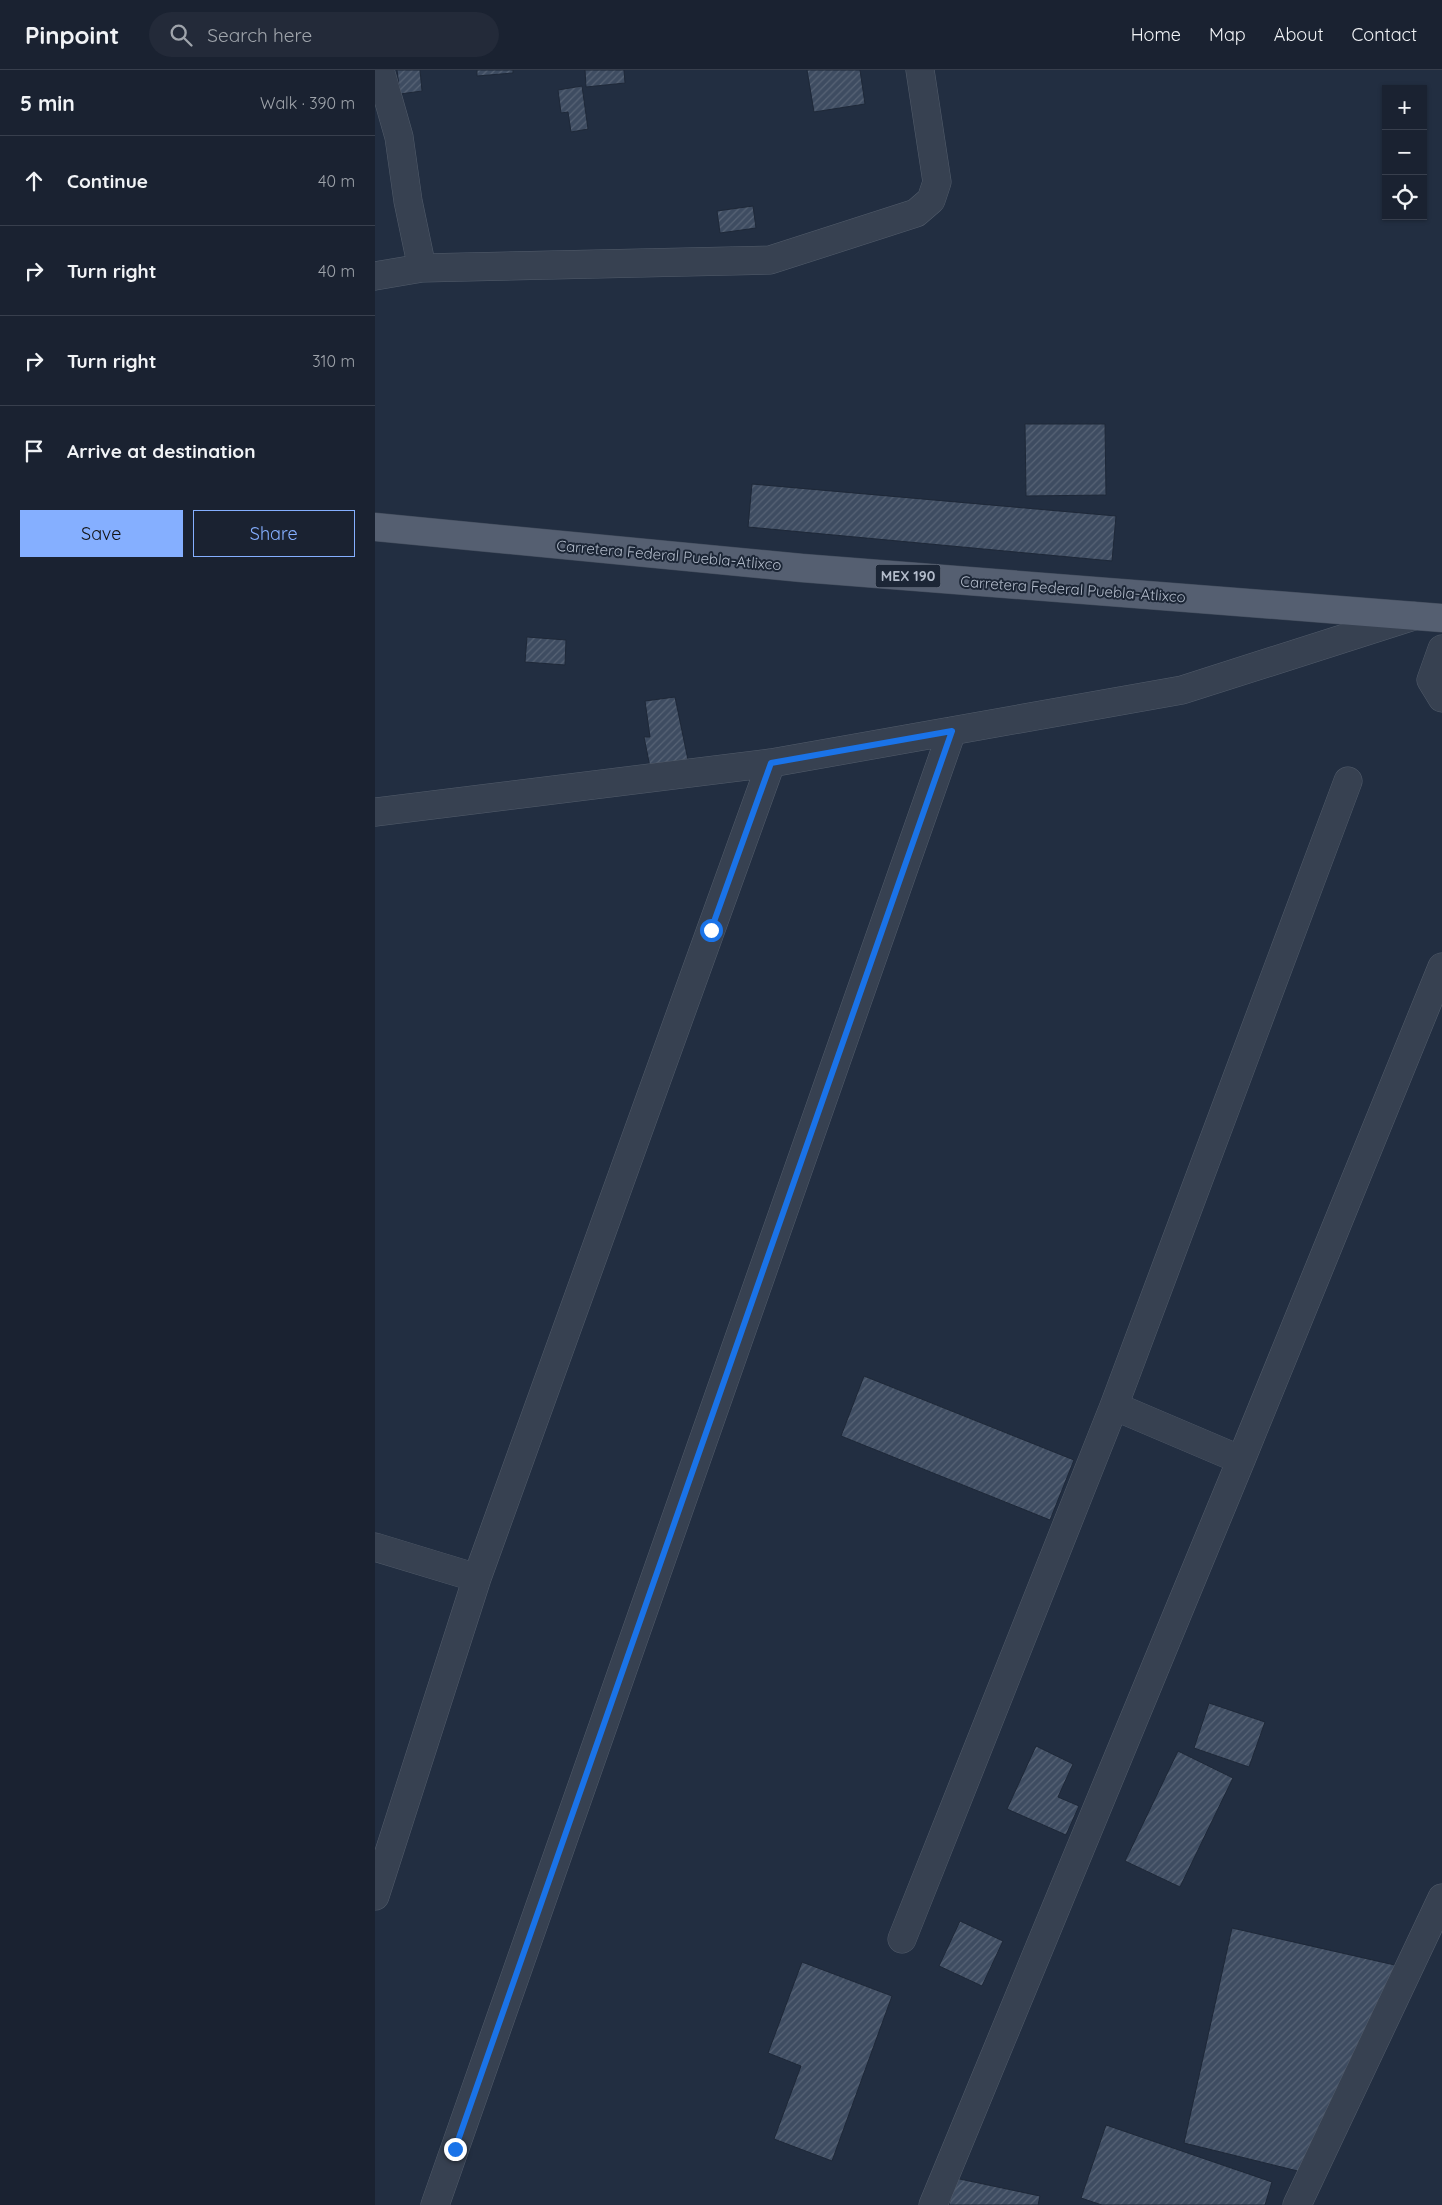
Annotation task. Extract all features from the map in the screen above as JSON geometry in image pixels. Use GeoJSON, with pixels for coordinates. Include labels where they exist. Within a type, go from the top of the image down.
{"type":"FeatureCollection","features":[{"type":"Feature","properties":{"kind":"main road","name":"Carretera Federal Puebla-Atlixco"},"geometry":{"type":"LineString","coordinates":[[375,527],[802,568],[1442,618]]}},
{"type":"Feature","properties":{"kind":"street"},"geometry":{"type":"LineString","coordinates":[[380,70],[399,137],[422,268]]}},
{"type":"Feature","properties":{"kind":"street"},"geometry":{"type":"LineString","coordinates":[[375,276],[422,268],[770,260],[917,213],[931,200],[937,182],[920,70]]}},
{"type":"Feature","properties":{"kind":"street"},"geometry":{"type":"LineString","coordinates":[[375,812],[771,763],[1182,690],[1415,616]]}},
{"type":"Feature","properties":{"kind":"street"},"geometry":{"type":"LineString","coordinates":[[1442,649],[1431,680],[1442,698]]}},
{"type":"Feature","properties":{"kind":"street"},"geometry":{"type":"LineString","coordinates":[[435,2205],[952,731]]}},
{"type":"Feature","properties":{"kind":"street"},"geometry":{"type":"LineString","coordinates":[[375,1896],[477,1578],[771,763]]}},
{"type":"Feature","properties":{"kind":"street"},"geometry":{"type":"LineString","coordinates":[[902,1939],[1114,1406],[1348,781]]}},
{"type":"Feature","properties":{"kind":"street"},"geometry":{"type":"LineString","coordinates":[[933,2205],[1241,1460],[1442,967]]}},
{"type":"Feature","properties":{"kind":"street"},"geometry":{"type":"LineString","coordinates":[[1114,1406],[1241,1460]]}},
{"type":"Feature","properties":{"kind":"street"},"geometry":{"type":"LineString","coordinates":[[375,1547],[477,1578]]}},
{"type":"Feature","properties":{"kind":"street"},"geometry":{"type":"LineString","coordinates":[[1297,2205],[1442,1898]]}},
{"type":"Feature","properties":{"kind":"building"},"geometry":{"type":"Polygon","coordinates":[[[397,70],[420,70],[422,91],[400,94],[397,70]]]}},
{"type":"Feature","properties":{"kind":"building"},"geometry":{"type":"Polygon","coordinates":[[[477,70],[513,70],[513,73],[477,76],[477,70]]]}},
{"type":"Feature","properties":{"kind":"building"},"geometry":{"type":"Polygon","coordinates":[[[585,70],[624,70],[625,83],[586,87],[585,70]]]}},
{"type":"Feature","properties":{"kind":"building"},"geometry":{"type":"Polygon","coordinates":[[[807,70],[860,70],[865,104],[814,112],[807,70]]]}},
{"type":"Feature","properties":{"kind":"building"},"geometry":{"type":"Polygon","coordinates":[[[582,86],[588,129],[571,132],[568,112],[561,113],[558,90],[582,86]]]}},
{"type":"Feature","properties":{"kind":"building"},"geometry":{"type":"Polygon","coordinates":[[[753,206],[756,228],[720,233],[717,211],[753,206]]]}},
{"type":"Feature","properties":{"kind":"building"},"geometry":{"type":"Polygon","coordinates":[[[1025,424],[1105,424],[1106,495],[1026,496],[1025,424]]]}},
{"type":"Feature","properties":{"kind":"building"},"geometry":{"type":"Polygon","coordinates":[[[752,484],[1116,516],[1112,561],[748,527],[752,484]]]}},
{"type":"Feature","properties":{"kind":"building"},"geometry":{"type":"Polygon","coordinates":[[[527,637],[566,640],[565,665],[525,662],[527,637]]]}},
{"type":"Feature","properties":{"kind":"building"},"geometry":{"type":"Polygon","coordinates":[[[675,697],[688,760],[650,767],[644,737],[650,737],[645,701],[675,697]]]}},
{"type":"Feature","properties":{"kind":"building"},"geometry":{"type":"Polygon","coordinates":[[[864,1376],[1074,1460],[1050,1520],[841,1436],[864,1376]]]}},
{"type":"Feature","properties":{"kind":"building"},"geometry":{"type":"Polygon","coordinates":[[[1209,1703],[1265,1722],[1249,1767],[1194,1748],[1209,1703]]]}},
{"type":"Feature","properties":{"kind":"building"},"geometry":{"type":"Polygon","coordinates":[[[1036,1746],[1073,1764],[1058,1797],[1079,1806],[1066,1835],[1007,1809],[1036,1746]]]}},
{"type":"Feature","properties":{"kind":"building"},"geometry":{"type":"Polygon","coordinates":[[[1178,1751],[1233,1778],[1180,1887],[1125,1861],[1178,1751]]]}},
{"type":"Feature","properties":{"kind":"building"},"geometry":{"type":"Polygon","coordinates":[[[960,1921],[1003,1941],[982,1986],[939,1966],[960,1921]]]}},
{"type":"Feature","properties":{"kind":"building"},"geometry":{"type":"Polygon","coordinates":[[[1232,1928],[1399,1966],[1310,2174],[1184,2143],[1232,1928]]]}},
{"type":"Feature","properties":{"kind":"building"},"geometry":{"type":"Polygon","coordinates":[[[802,1962],[892,1996],[832,2161],[774,2139],[801,2066],[768,2053],[802,1962]]]}},
{"type":"Feature","properties":{"kind":"building"},"geometry":{"type":"Polygon","coordinates":[[[1106,2125],[1272,2182],[1265,2205],[1102,2205],[1081,2198],[1106,2125]]]}},
{"type":"Feature","properties":{"kind":"building"},"geometry":{"type":"Polygon","coordinates":[[[955,2178],[1040,2196],[1038,2205],[949,2205],[955,2178]]]}},
{"type":"Feature","properties":{"kind":"route"},"geometry":{"type":"LineString","coordinates":[[455,2149],[952,731],[771,763],[711,930]]}}]}
